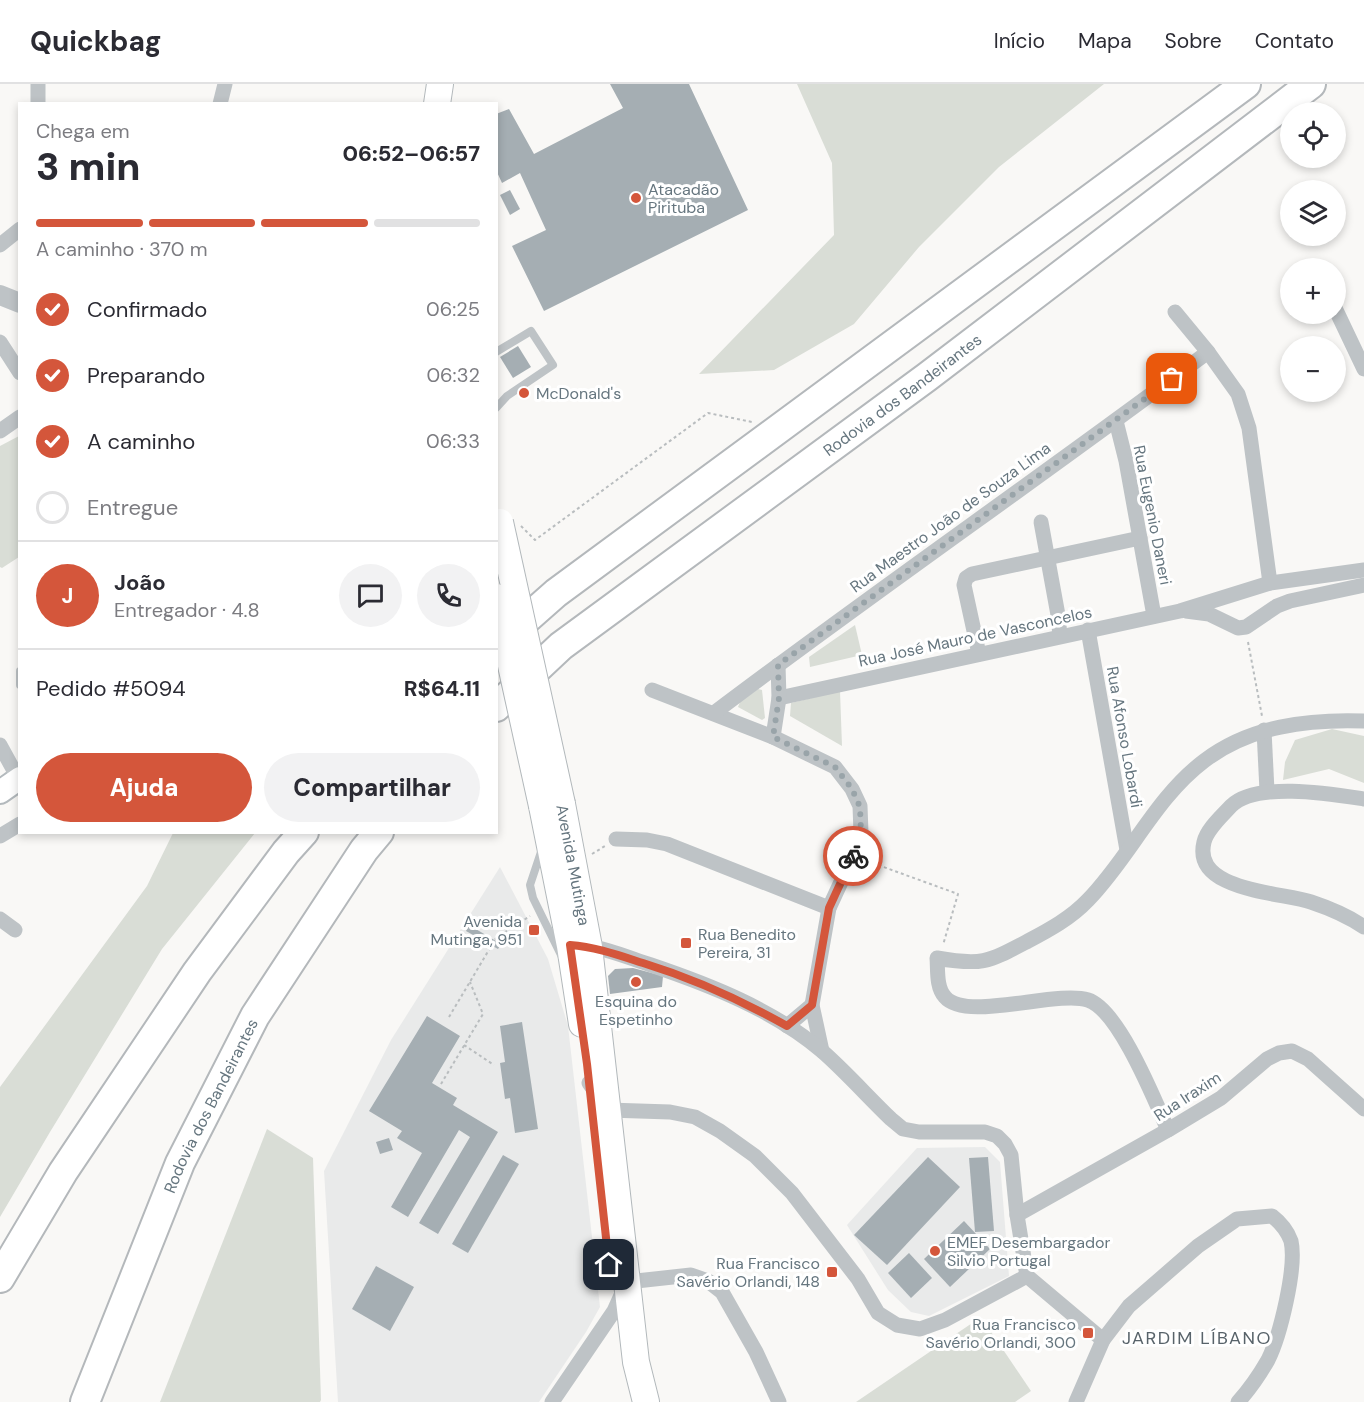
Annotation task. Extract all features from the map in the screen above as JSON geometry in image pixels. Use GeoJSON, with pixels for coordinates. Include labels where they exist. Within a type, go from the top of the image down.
{"type":"FeatureCollection","features":[{"type":"Feature","properties":{"kind":"highway"},"geometry":{"type":"LineString","coordinates":[[498,643],[556,593],[1246,84]]}},
{"type":"Feature","properties":{"kind":"highway","name":"Rodovia dos Bandeirantes"},"geometry":{"type":"LineString","coordinates":[[498,705],[561,646],[927,376],[1311,84]]}},
{"type":"Feature","properties":{"kind":"highway"},"geometry":{"type":"LineString","coordinates":[[0,1278],[63,1172],[197,972],[286,852],[302,834]]}},
{"type":"Feature","properties":{"kind":"highway","name":"Rodovia dos Bandeirantes"},"geometry":{"type":"LineString","coordinates":[[85,1402],[180,1163],[244,1037],[255,1016],[358,859],[377,834]]}},
{"type":"Feature","properties":{"kind":"main road"},"geometry":{"type":"LineString","coordinates":[[437,102],[440,84]]}},
{"type":"Feature","properties":{"kind":"main road"},"geometry":{"type":"LineString","coordinates":[[453,102],[456,84]]}},
{"type":"Feature","properties":{"kind":"main road","name":"Avenida Mutinga"},"geometry":{"type":"LineString","coordinates":[[506,519],[550,813],[575,866],[578,953],[589,1083],[614,1311],[629,1402]]}},
{"type":"Feature","properties":{"kind":"main road","name":"Avenida Mutinga"},"geometry":{"type":"LineString","coordinates":[[498,605],[550,813],[608,1110],[636,1362],[646,1402]]}},
{"type":"Feature","properties":{"kind":"main road"},"geometry":{"type":"LineString","coordinates":[[0,792],[18,779]]}},
{"type":"Feature","properties":{"kind":"street"},"geometry":{"type":"LineString","coordinates":[[38,84],[38,102]]}},
{"type":"Feature","properties":{"kind":"street"},"geometry":{"type":"LineString","coordinates":[[220,102],[225,84]]}},
{"type":"Feature","properties":{"kind":"street"},"geometry":{"type":"LineString","coordinates":[[0,245],[18,231]]}},
{"type":"Feature","properties":{"kind":"street"},"geometry":{"type":"LineString","coordinates":[[0,295],[18,302]]}},
{"type":"Feature","properties":{"kind":"street"},"geometry":{"type":"LineString","coordinates":[[1174,312],[1208,352],[1238,394],[1250,428],[1270,583]]}},
{"type":"Feature","properties":{"kind":"street"},"geometry":{"type":"LineString","coordinates":[[1343,324],[1364,369]]}},
{"type":"Feature","properties":{"kind":"street"},"geometry":{"type":"LineString","coordinates":[[0,342],[18,370]]}},
{"type":"Feature","properties":{"kind":"street","name":"Rua Maestro João de Souza Lima"},"geometry":{"type":"LineString","coordinates":[[714,713],[918,561],[1116,421],[1208,352]]}},
{"type":"Feature","properties":{"kind":"street"},"geometry":{"type":"LineString","coordinates":[[0,431],[18,418]]}},
{"type":"Feature","properties":{"kind":"street","name":"Rua Eugenio Daneri"},"geometry":{"type":"LineString","coordinates":[[1116,421],[1126,461],[1154,616]]}},
{"type":"Feature","properties":{"kind":"street"},"geometry":{"type":"LineString","coordinates":[[1041,522],[1060,636]]}},
{"type":"Feature","properties":{"kind":"street"},"geometry":{"type":"LineString","coordinates":[[979,654],[964,585],[966,578],[972,574],[1140,538]]}},
{"type":"Feature","properties":{"kind":"street","name":"Rua José Mauro de Vasconcelos"},"geometry":{"type":"LineString","coordinates":[[779,698],[1180,611],[1270,583],[1364,570]]}},
{"type":"Feature","properties":{"kind":"street"},"geometry":{"type":"LineString","coordinates":[[1246,627],[1276,606],[1290,601],[1364,585]]}},
{"type":"Feature","properties":{"kind":"street"},"geometry":{"type":"LineString","coordinates":[[1250,588],[1260,602],[1260,616]]}},
{"type":"Feature","properties":{"kind":"street"},"geometry":{"type":"LineString","coordinates":[[1227,595],[1223,609],[1228,623]]}},
{"type":"Feature","properties":{"kind":"street","name":"Rua José Mauro de Vasconcelos"},"geometry":{"type":"LineString","coordinates":[[1180,611],[1217,616],[1238,628],[1246,627]]}},
{"type":"Feature","properties":{"kind":"street","name":"Rua Afonso Lobardi"},"geometry":{"type":"LineString","coordinates":[[1088,630],[1127,850]]}},
{"type":"Feature","properties":{"kind":"street"},"geometry":{"type":"LineString","coordinates":[[773,737],[779,698],[778,665]]}},
{"type":"Feature","properties":{"kind":"street"},"geometry":{"type":"LineString","coordinates":[[652,690],[773,737],[835,767],[852,789],[860,807],[861,833],[829,908],[812,1005],[822,1051]]}},
{"type":"Feature","properties":{"kind":"street"},"geometry":{"type":"LineString","coordinates":[[1168,1130],[1134,1056],[1120,1032],[1103,1010],[1089,1000],[1066,998],[980,1007],[957,1005],[945,998],[938,980],[937,958],[972,963],[983,962],[1064,920],[1086,902],[1106,880],[1184,777],[1206,759],[1230,745],[1264,730],[1329,720],[1364,721]]}},
{"type":"Feature","properties":{"kind":"street"},"geometry":{"type":"LineString","coordinates":[[1264,730],[1267,791]]}},
{"type":"Feature","properties":{"kind":"street"},"geometry":{"type":"LineString","coordinates":[[0,745],[18,776]]}},
{"type":"Feature","properties":{"kind":"street"},"geometry":{"type":"LineString","coordinates":[[1364,799],[1320,793],[1267,791],[1236,802],[1216,823],[1204,841],[1203,857],[1207,867],[1216,877],[1229,883],[1311,902],[1364,927]]}},
{"type":"Feature","properties":{"kind":"street"},"geometry":{"type":"LineString","coordinates":[[0,836],[18,825]]}},
{"type":"Feature","properties":{"kind":"street"},"geometry":{"type":"LineString","coordinates":[[616,839],[647,840],[667,844],[829,908]]}},
{"type":"Feature","properties":{"kind":"street"},"geometry":{"type":"LineString","coordinates":[[0,919],[15,930]]}},
{"type":"Feature","properties":{"kind":"street"},"geometry":{"type":"LineString","coordinates":[[578,953],[697,981],[754,1008],[787,1026],[822,1051],[903,1129],[919,1132],[985,1132],[997,1136],[1011,1155],[1017,1215],[1027,1275],[1103,1340]]}},
{"type":"Feature","properties":{"kind":"street"},"geometry":{"type":"LineString","coordinates":[[787,1026],[812,1005]]}},
{"type":"Feature","properties":{"kind":"street","name":"Rua Iraxim"},"geometry":{"type":"LineString","coordinates":[[1017,1215],[1221,1098],[1267,1059],[1279,1053],[1293,1051],[1308,1059],[1364,1109]]}},
{"type":"Feature","properties":{"kind":"street"},"geometry":{"type":"LineString","coordinates":[[589,1083],[608,1110],[670,1112],[695,1117],[720,1131],[755,1156],[792,1193],[858,1279],[878,1313],[897,1325],[920,1329],[945,1320],[1027,1275]]}},
{"type":"Feature","properties":{"kind":"street"},"geometry":{"type":"LineString","coordinates":[[1076,1402],[1103,1340],[1129,1306],[1198,1246],[1237,1219],[1272,1216],[1282,1224],[1291,1241],[1293,1266],[1284,1312],[1268,1359],[1238,1402]]}},
{"type":"Feature","properties":{"kind":"street"},"geometry":{"type":"LineString","coordinates":[[552,1402],[614,1311],[627,1282],[691,1275],[708,1281],[722,1292],[756,1352],[778,1402]]}},
{"type":"Feature","properties":{"kind":"lane"},"geometry":{"type":"LineString","coordinates":[[498,351],[531,331],[553,365],[507,396],[498,406]]}},
{"type":"Feature","properties":{"kind":"path"},"geometry":{"type":"LineString","coordinates":[[506,519],[535,540],[708,413],[782,428]]}},
{"type":"Feature","properties":{"kind":"path"},"geometry":{"type":"LineString","coordinates":[[1246,627],[1264,730]]}},
{"type":"Feature","properties":{"kind":"path"},"geometry":{"type":"LineString","coordinates":[[575,866],[616,839]]}},
{"type":"Feature","properties":{"kind":"path"},"geometry":{"type":"LineString","coordinates":[[853,856],[958,894],[937,958]]}},
{"type":"Feature","properties":{"kind":"path"},"geometry":{"type":"LineString","coordinates":[[449,1017],[496,938],[533,914]]}},
{"type":"Feature","properties":{"kind":"path"},"geometry":{"type":"LineString","coordinates":[[441,1084],[483,1014],[470,982]]}},
{"type":"Feature","properties":{"kind":"path"},"geometry":{"type":"LineString","coordinates":[[464,1046],[494,1065]]}},
{"type":"Feature","properties":{"kind":"shaded area"},"geometry":{"type":"Polygon","coordinates":[[[797,84],[1104,84],[999,167],[919,247],[854,324],[774,370],[699,374],[834,235],[832,163],[797,84]]]}},
{"type":"Feature","properties":{"kind":"shaded area"},"geometry":{"type":"Polygon","coordinates":[[[18,437],[18,558],[2,568],[0,567],[0,446],[18,437]]]}},
{"type":"Feature","properties":{"kind":"shaded area"},"geometry":{"type":"Polygon","coordinates":[[[855,625],[862,655],[810,667],[809,657],[855,625]]]}},
{"type":"Feature","properties":{"kind":"shaded area"},"geometry":{"type":"Polygon","coordinates":[[[758,689],[762,690],[765,718],[762,720],[738,707],[740,702],[758,689]]]}},
{"type":"Feature","properties":{"kind":"shaded area"},"geometry":{"type":"Polygon","coordinates":[[[840,691],[842,746],[790,716],[791,703],[840,691]]]}},
{"type":"Feature","properties":{"kind":"shaded area"},"geometry":{"type":"Polygon","coordinates":[[[1332,729],[1364,736],[1364,783],[1329,769],[1283,780],[1285,762],[1295,740],[1332,729]]]}},
{"type":"Feature","properties":{"kind":"shaded area"},"geometry":{"type":"Polygon","coordinates":[[[173,834],[254,834],[162,949],[0,1217],[0,1087],[147,886],[173,834]]]}},
{"type":"Feature","properties":{"kind":"shaded area"},"geometry":{"type":"Polygon","coordinates":[[[500,867],[548,959],[568,1026],[600,1307],[539,1402],[338,1402],[324,1171],[391,1040],[500,867]]]}},
{"type":"Feature","properties":{"kind":"shaded area"},"geometry":{"type":"Polygon","coordinates":[[[267,1129],[313,1158],[321,1400],[320,1402],[160,1402],[267,1129]]]}},
{"type":"Feature","properties":{"kind":"shaded area","name":"EMEF Desembargador Silvio Portugal"},"geometry":{"type":"Polygon","coordinates":[[[985,1147],[1000,1162],[1009,1276],[929,1316],[911,1312],[888,1290],[847,1225],[917,1148],[985,1147]]]}},
{"type":"Feature","properties":{"kind":"shaded area"},"geometry":{"type":"Polygon","coordinates":[[[981,1317],[1031,1391],[1015,1402],[856,1402],[981,1317]]]}},
{"type":"Feature","properties":{"kind":"building","name":"Atacadão Pirituba"},"geometry":{"type":"Polygon","coordinates":[[[610,84],[689,84],[748,210],[544,311],[512,246],[546,230],[520,173],[502,183],[498,174],[498,113],[509,109],[534,154],[623,108],[610,84]]]}},
{"type":"Feature","properties":{"kind":"building"},"geometry":{"type":"Polygon","coordinates":[[[510,190],[520,209],[510,215],[500,195],[510,190]]]}},
{"type":"Feature","properties":{"kind":"building"},"geometry":{"type":"Polygon","coordinates":[[[518,346],[531,367],[513,378],[500,357],[518,346]]]}},
{"type":"Feature","properties":{"kind":"building"},"geometry":{"type":"Polygon","coordinates":[[[469,925],[501,944],[498,949],[466,931],[469,925]]]}},
{"type":"Feature","properties":{"kind":"building","name":"Esquina do Espetinho"},"geometry":{"type":"Polygon","coordinates":[[[633,968],[663,976],[662,987],[610,994],[608,976],[615,969],[633,968]]]}},
{"type":"Feature","properties":{"kind":"building"},"geometry":{"type":"Polygon","coordinates":[[[427,1016],[460,1036],[432,1083],[457,1098],[453,1105],[498,1132],[438,1234],[419,1223],[470,1137],[459,1130],[408,1217],[391,1207],[422,1153],[397,1138],[402,1131],[369,1111],[427,1016]]]}},
{"type":"Feature","properties":{"kind":"building"},"geometry":{"type":"Polygon","coordinates":[[[522,1022],[538,1129],[515,1133],[510,1098],[505,1099],[500,1063],[505,1062],[500,1026],[522,1022]]]}},
{"type":"Feature","properties":{"kind":"building"},"geometry":{"type":"Polygon","coordinates":[[[389,1138],[393,1150],[380,1154],[376,1142],[389,1138]]]}},
{"type":"Feature","properties":{"kind":"building"},"geometry":{"type":"Polygon","coordinates":[[[503,1155],[519,1164],[468,1253],[452,1244],[503,1155]]]}},
{"type":"Feature","properties":{"kind":"building"},"geometry":{"type":"Polygon","coordinates":[[[928,1157],[960,1187],[887,1265],[854,1235],[928,1157]]]}},
{"type":"Feature","properties":{"kind":"building"},"geometry":{"type":"Polygon","coordinates":[[[988,1157],[994,1231],[975,1232],[969,1158],[988,1157]]]}},
{"type":"Feature","properties":{"kind":"building"},"geometry":{"type":"Polygon","coordinates":[[[964,1221],[990,1249],[950,1287],[924,1259],[964,1221]]]}},
{"type":"Feature","properties":{"kind":"building"},"geometry":{"type":"Polygon","coordinates":[[[909,1253],[932,1278],[911,1298],[888,1273],[909,1253]]]}},
{"type":"Feature","properties":{"kind":"building"},"geometry":{"type":"Polygon","coordinates":[[[376,1266],[414,1287],[390,1331],[352,1309],[376,1266]]]}},
{"type":"Feature","properties":{"kind":"way so far"},"geometry":{"type":"LineString","coordinates":[[853,856],[861,833],[860,807],[852,789],[835,767],[773,737],[779,698],[778,665],[918,561],[1172,379]]}},
{"type":"Feature","properties":{"kind":"place","name":"Atacadão Pirituba"},"geometry":{"type":"Point","coordinates":[636,198]}},
{"type":"Feature","properties":{"kind":"place","name":"McDonald's"},"geometry":{"type":"Point","coordinates":[524,393]}},
{"type":"Feature","properties":{"kind":"place","name":"Avenida Mutinga, 951"},"geometry":{"type":"Point","coordinates":[534,930]}},
{"type":"Feature","properties":{"kind":"place","name":"Rua Benedito Pereira, 31"},"geometry":{"type":"Point","coordinates":[686,943]}},
{"type":"Feature","properties":{"kind":"place","name":"Esquina do Espetinho"},"geometry":{"type":"Point","coordinates":[636,982]}},
{"type":"Feature","properties":{"kind":"place","name":"EMEF Desembargador Silvio Portugal"},"geometry":{"type":"Point","coordinates":[935,1251]}},
{"type":"Feature","properties":{"kind":"place","name":"Rua Francisco Savério Orlandi, 148"},"geometry":{"type":"Point","coordinates":[832,1272]}},
{"type":"Feature","properties":{"kind":"place","name":"Rua Francisco Savério Orlandi, 300"},"geometry":{"type":"Point","coordinates":[1088,1333]}},
{"type":"Feature","properties":{"kind":"district","name":"JARDIM LÍBANO"},"geometry":{"type":"Point","coordinates":[1197,1338]}},
{"type":"Feature","properties":{"kind":"route"},"geometry":{"type":"LineString","coordinates":[[609,1265],[587,1064],[570,945],[609,951],[697,981],[787,1026],[812,1005],[829,908],[853,856]]}}]}
